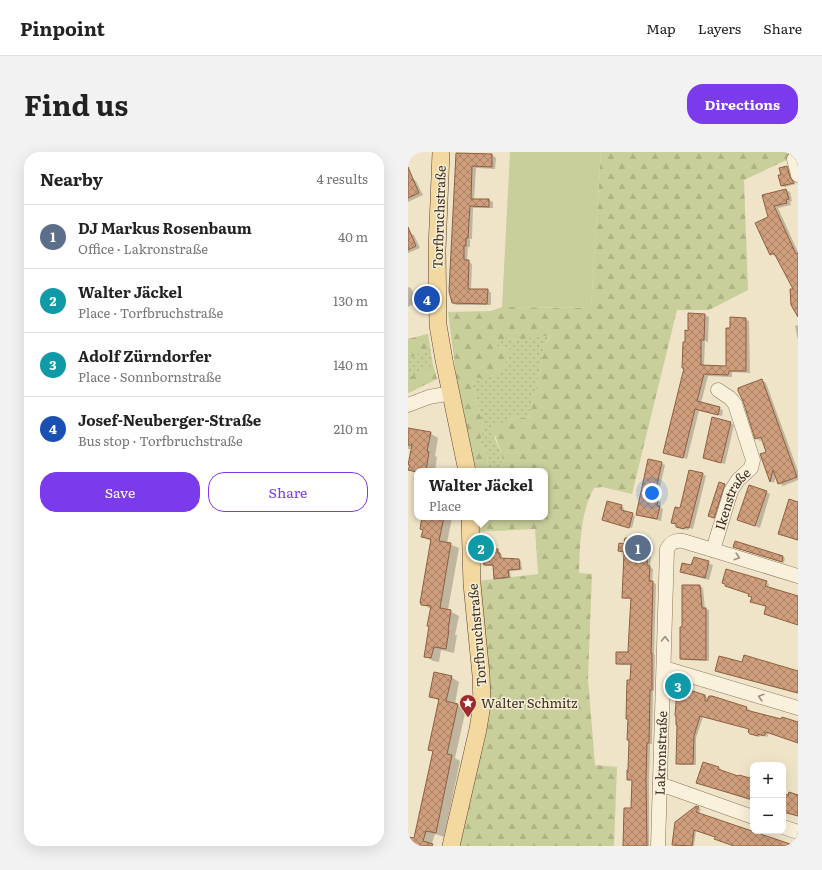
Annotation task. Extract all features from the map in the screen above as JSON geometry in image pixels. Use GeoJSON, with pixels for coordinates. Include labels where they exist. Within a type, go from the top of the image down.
{"type":"FeatureCollection","features":[{"type":"Feature","properties":{"kind":"main road","name":"Torfbruchstraße"},"geometry":{"type":"LineString","coordinates":[[441,152],[437,244],[437,311],[444,360],[466,468]]}},
{"type":"Feature","properties":{"kind":"main road","name":"Torfbruchstraße"},"geometry":{"type":"LineString","coordinates":[[451,846],[482,706],[481,675],[472,584],[470,520]]}},
{"type":"Feature","properties":{"kind":"street"},"geometry":{"type":"LineString","coordinates":[[794,159],[798,175]]}},
{"type":"Feature","properties":{"kind":"street","name":"Ikenstraße"},"geometry":{"type":"LineString","coordinates":[[713,550],[731,491],[738,480],[751,468],[753,460],[735,404],[730,398],[718,390]]}},
{"type":"Feature","properties":{"kind":"street"},"geometry":{"type":"LineString","coordinates":[[408,405],[429,397],[451,393]]}},
{"type":"Feature","properties":{"kind":"street","name":"Ikenstraße"},"geometry":{"type":"LineString","coordinates":[[673,542],[678,540],[683,541],[798,576]]}},
{"type":"Feature","properties":{"kind":"street","name":"Lakronstraße"},"geometry":{"type":"LineString","coordinates":[[658,846],[667,549],[673,542]]}},
{"type":"Feature","properties":{"kind":"street"},"geometry":{"type":"LineString","coordinates":[[664,668],[798,708]]}},
{"type":"Feature","properties":{"kind":"street"},"geometry":{"type":"LineString","coordinates":[[660,784],[750,815]]}},
{"type":"Feature","properties":{"kind":"street"},"geometry":{"type":"LineString","coordinates":[[786,828],[798,832]]}},
{"type":"Feature","properties":{"kind":"green space"},"geometry":{"type":"Polygon","coordinates":[[[510,152],[601,152],[591,308],[502,307],[510,152]]]}},
{"type":"Feature","properties":{"kind":"green space"},"geometry":{"type":"Polygon","coordinates":[[[601,152],[797,152],[791,158],[744,180],[748,290],[709,310],[677,310],[632,494],[602,487],[594,488],[589,498],[583,519],[579,573],[592,574],[588,679],[595,765],[617,767],[614,846],[456,846],[483,733],[477,581],[538,574],[535,529],[474,532],[474,520],[548,520],[548,468],[503,468],[502,455],[493,430],[495,423],[508,423],[514,417],[529,418],[540,372],[544,347],[551,335],[516,340],[507,338],[495,341],[493,345],[502,348],[508,347],[511,351],[511,355],[498,372],[488,378],[475,378],[472,383],[483,425],[480,443],[488,457],[487,468],[472,468],[455,367],[448,312],[491,311],[502,307],[591,308],[601,152]]]}},
{"type":"Feature","properties":{"kind":"green space"},"geometry":{"type":"Polygon","coordinates":[[[428,334],[437,379],[408,393],[408,339],[428,334]]]}},
{"type":"Feature","properties":{"kind":"green space"},"geometry":{"type":"Polygon","coordinates":[[[428,334],[429,348],[408,359],[408,339],[428,334]]]}},
{"type":"Feature","properties":{"kind":"green space"},"geometry":{"type":"Polygon","coordinates":[[[551,334],[544,347],[540,372],[529,418],[514,417],[494,437],[502,455],[503,468],[487,468],[488,457],[480,443],[483,425],[472,383],[475,378],[488,378],[498,372],[511,355],[508,347],[502,348],[493,345],[495,340],[507,338],[516,340],[551,334]]]}},
{"type":"Feature","properties":{"kind":"green space"},"geometry":{"type":"Polygon","coordinates":[[[433,365],[437,379],[408,393],[408,378],[433,365]]]}},
{"type":"Feature","properties":{"kind":"building"},"geometry":{"type":"Polygon","coordinates":[[[456,153],[492,154],[492,167],[472,166],[471,199],[489,199],[489,207],[470,206],[468,238],[466,238],[466,246],[464,245],[464,260],[469,260],[468,289],[488,289],[487,304],[452,303],[449,291],[456,153]]]}},
{"type":"Feature","properties":{"kind":"building"},"geometry":{"type":"Polygon","coordinates":[[[787,166],[790,177],[794,183],[781,186],[778,175],[781,175],[779,168],[787,166]]]}},
{"type":"Feature","properties":{"kind":"building"},"geometry":{"type":"Polygon","coordinates":[[[408,167],[419,193],[408,198],[408,167]]]}},
{"type":"Feature","properties":{"kind":"building"},"geometry":{"type":"Polygon","coordinates":[[[786,189],[789,199],[786,200],[787,203],[774,206],[796,254],[798,253],[798,317],[791,305],[790,289],[793,289],[774,253],[770,255],[755,223],[768,217],[762,195],[786,189]]]}},
{"type":"Feature","properties":{"kind":"building"},"geometry":{"type":"Polygon","coordinates":[[[408,227],[416,246],[408,250],[408,227]]]}},
{"type":"Feature","properties":{"kind":"building"},"geometry":{"type":"Polygon","coordinates":[[[688,313],[705,314],[704,340],[701,340],[701,365],[726,366],[726,328],[730,328],[730,317],[746,318],[746,371],[729,371],[728,375],[704,374],[697,401],[720,407],[718,415],[695,409],[683,458],[663,453],[684,368],[682,368],[683,342],[685,342],[685,330],[688,331],[688,313]]]}},
{"type":"Feature","properties":{"kind":"building"},"geometry":{"type":"Polygon","coordinates":[[[762,379],[797,477],[778,484],[773,470],[770,482],[760,454],[766,452],[761,437],[755,439],[743,401],[738,391],[738,388],[762,379]]]}},
{"type":"Feature","properties":{"kind":"building"},"geometry":{"type":"Polygon","coordinates":[[[712,417],[731,422],[721,463],[703,458],[712,417]]]}},
{"type":"Feature","properties":{"kind":"building"},"geometry":{"type":"Polygon","coordinates":[[[408,428],[431,432],[427,451],[429,452],[426,468],[414,468],[414,471],[408,470],[412,445],[408,445],[408,428]]]}},
{"type":"Feature","properties":{"kind":"building"},"geometry":{"type":"Polygon","coordinates":[[[648,459],[662,462],[654,498],[658,499],[657,506],[660,506],[657,519],[636,515],[648,459]]]}},
{"type":"Feature","properties":{"kind":"building"},"geometry":{"type":"Polygon","coordinates":[[[689,470],[703,473],[689,528],[685,527],[684,529],[676,527],[676,524],[671,523],[675,507],[680,508],[689,470]]]}},
{"type":"Feature","properties":{"kind":"building"},"geometry":{"type":"Polygon","coordinates":[[[719,482],[725,484],[714,518],[708,516],[719,482]]]}},
{"type":"Feature","properties":{"kind":"building"},"geometry":{"type":"Polygon","coordinates":[[[749,485],[767,491],[755,526],[737,520],[749,485]]]}},
{"type":"Feature","properties":{"kind":"building"},"geometry":{"type":"Polygon","coordinates":[[[789,499],[798,502],[798,540],[778,534],[789,499]]]}},
{"type":"Feature","properties":{"kind":"building"},"geometry":{"type":"Polygon","coordinates":[[[607,501],[622,505],[621,510],[633,513],[629,528],[602,520],[607,501]]]}},
{"type":"Feature","properties":{"kind":"building"},"geometry":{"type":"Polygon","coordinates":[[[422,520],[443,520],[439,541],[451,543],[440,608],[451,610],[446,649],[434,647],[431,658],[424,657],[429,626],[427,626],[431,606],[421,605],[420,603],[431,539],[421,537],[423,530],[420,529],[422,520]]]}},
{"type":"Feature","properties":{"kind":"building"},"geometry":{"type":"Polygon","coordinates":[[[625,538],[649,540],[647,565],[650,566],[649,581],[653,581],[651,653],[652,690],[650,690],[649,743],[647,743],[646,780],[647,846],[623,846],[624,808],[631,808],[632,780],[627,780],[629,740],[627,740],[628,719],[626,719],[627,680],[630,680],[631,664],[616,664],[616,652],[628,652],[631,598],[622,598],[624,552],[618,551],[619,543],[624,544],[625,538]]]}},
{"type":"Feature","properties":{"kind":"building"},"geometry":{"type":"Polygon","coordinates":[[[735,541],[783,556],[782,562],[733,547],[735,541]]]}},
{"type":"Feature","properties":{"kind":"building"},"geometry":{"type":"Polygon","coordinates":[[[498,549],[500,558],[519,559],[520,569],[508,570],[509,577],[494,579],[493,565],[484,565],[483,550],[498,549]]]}},
{"type":"Feature","properties":{"kind":"building"},"geometry":{"type":"Polygon","coordinates":[[[694,557],[709,561],[705,578],[680,572],[682,563],[691,565],[694,557]]]}},
{"type":"Feature","properties":{"kind":"building"},"geometry":{"type":"Polygon","coordinates":[[[726,569],[767,581],[765,586],[798,596],[798,625],[764,614],[766,606],[750,602],[752,597],[748,596],[749,594],[725,586],[725,584],[722,583],[726,569]]]}},
{"type":"Feature","properties":{"kind":"building"},"geometry":{"type":"Polygon","coordinates":[[[682,585],[700,585],[702,608],[706,608],[706,660],[680,659],[682,585]]]}},
{"type":"Feature","properties":{"kind":"building"},"geometry":{"type":"Polygon","coordinates":[[[744,655],[798,671],[798,693],[715,671],[719,656],[742,662],[744,655]]]}},
{"type":"Feature","properties":{"kind":"building"},"geometry":{"type":"Polygon","coordinates":[[[434,672],[452,676],[446,701],[458,704],[447,754],[452,755],[436,833],[426,831],[423,841],[433,844],[432,846],[408,846],[408,837],[414,838],[433,751],[428,750],[439,699],[429,697],[434,672]]]}},
{"type":"Feature","properties":{"kind":"building"},"geometry":{"type":"Polygon","coordinates":[[[674,685],[705,695],[705,701],[707,701],[709,696],[712,696],[747,707],[746,710],[781,719],[782,717],[798,722],[798,743],[766,732],[764,736],[750,734],[748,732],[749,729],[700,716],[694,736],[693,764],[676,764],[677,725],[675,715],[677,691],[674,685]]]}},
{"type":"Feature","properties":{"kind":"building"},"geometry":{"type":"Polygon","coordinates":[[[703,762],[719,767],[718,769],[738,776],[750,778],[750,799],[696,783],[703,762]]]}},
{"type":"Feature","properties":{"kind":"building"},"geometry":{"type":"Polygon","coordinates":[[[789,792],[798,795],[798,816],[786,813],[786,795],[788,795],[789,792]]]}},
{"type":"Feature","properties":{"kind":"building"},"geometry":{"type":"Polygon","coordinates":[[[696,806],[699,807],[696,812],[750,830],[750,834],[761,834],[793,846],[734,846],[714,839],[715,837],[694,830],[692,846],[672,845],[675,822],[696,806]]]}},
{"type":"Feature","properties":{"kind":"place","name":"Josef-Neuberger-Straße"},"geometry":{"type":"Point","coordinates":[427,299]}},
{"type":"Feature","properties":{"kind":"place","name":"Walter Jäckel"},"geometry":{"type":"Point","coordinates":[481,548]}},
{"type":"Feature","properties":{"kind":"place","name":"DJ Markus Rosenbaum"},"geometry":{"type":"Point","coordinates":[638,548]}},
{"type":"Feature","properties":{"kind":"place","name":"Adolf Zürndorfer"},"geometry":{"type":"Point","coordinates":[678,686]}},
{"type":"Feature","properties":{"kind":"place","name":"Walter Schmitz"},"geometry":{"type":"Point","coordinates":[468,718]}}]}
